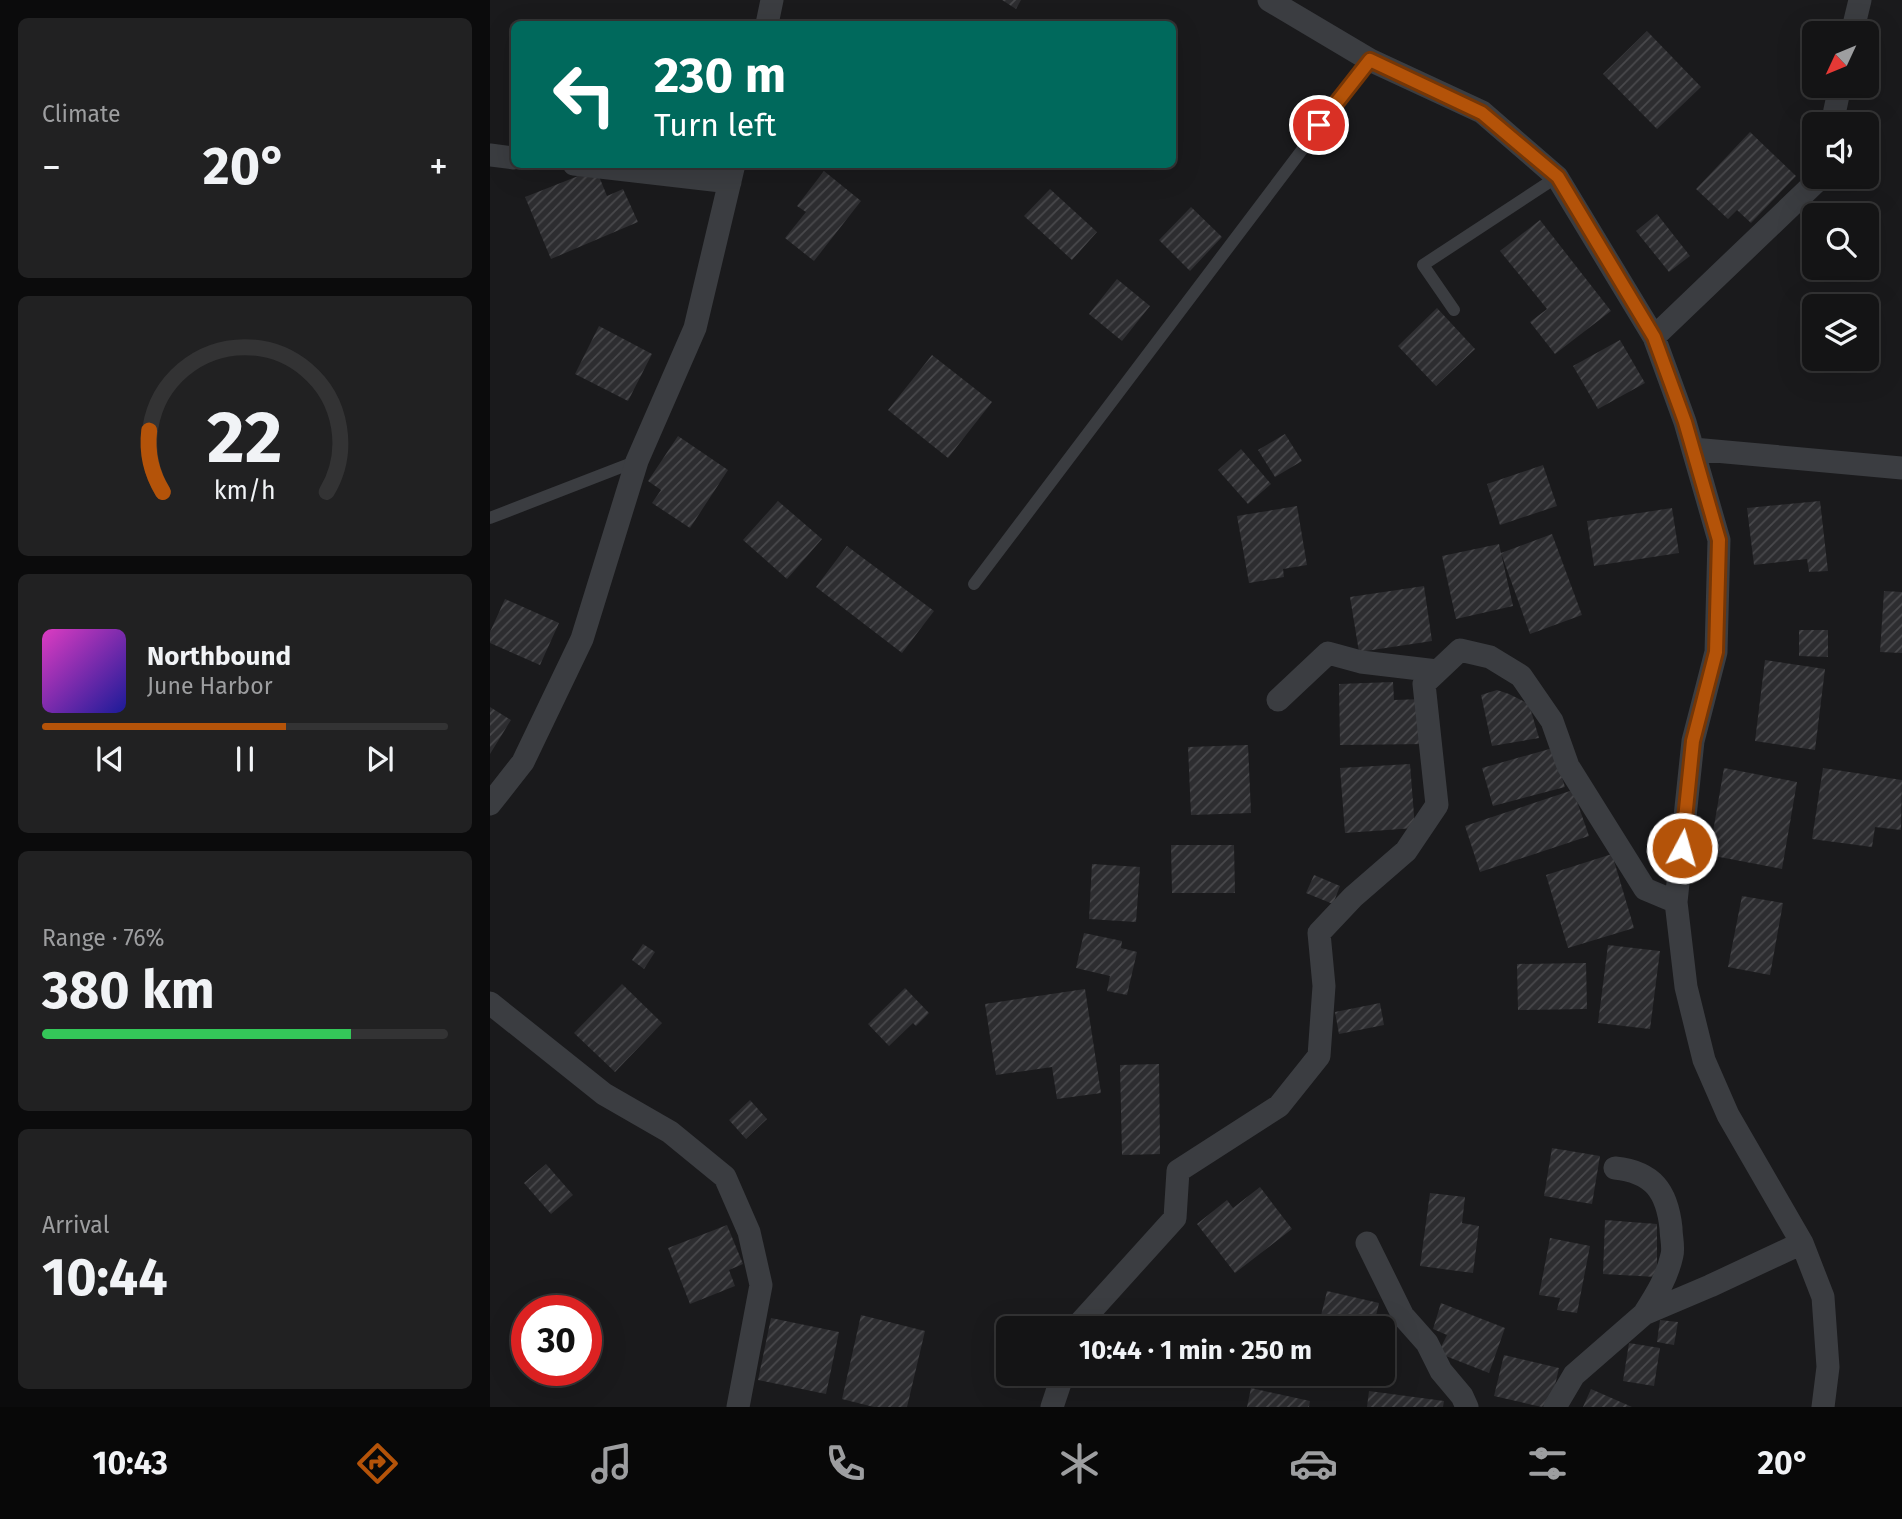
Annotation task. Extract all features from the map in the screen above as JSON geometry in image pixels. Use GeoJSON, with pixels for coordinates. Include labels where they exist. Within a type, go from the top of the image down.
{"type":"FeatureCollection","features":[{"type":"Feature","properties":{"kind":"street"},"geometry":{"type":"LineString","coordinates":[[768,21],[772,0]]}},
{"type":"Feature","properties":{"kind":"street"},"geometry":{"type":"LineString","coordinates":[[1269,0],[1370,60],[1482,113],[1558,177],[1654,337],[1693,449],[1719,540],[1716,652],[1693,741],[1676,902],[1686,987],[1704,1060],[1728,1115],[1802,1244],[1823,1297],[1828,1367],[1824,1407]]}},
{"type":"Feature","properties":{"kind":"street"},"geometry":{"type":"LineString","coordinates":[[1855,21],[1860,0]]}},
{"type":"Feature","properties":{"kind":"street"},"geometry":{"type":"LineString","coordinates":[[490,155],[511,158]]}},
{"type":"Feature","properties":{"kind":"street"},"geometry":{"type":"LineString","coordinates":[[490,804],[523,762],[582,639],[637,461],[695,328],[732,174],[637,168]]}},
{"type":"Feature","properties":{"kind":"street"},"geometry":{"type":"LineString","coordinates":[[1654,337],[1809,189]]}},
{"type":"Feature","properties":{"kind":"street"},"geometry":{"type":"LineString","coordinates":[[1693,449],[1902,468]]}},
{"type":"Feature","properties":{"kind":"street"},"geometry":{"type":"LineString","coordinates":[[1086,1316],[1175,1218],[1178,1171],[1279,1106],[1318,1056],[1324,986],[1319,933],[1353,897],[1406,851],[1437,805],[1424,684],[1460,650],[1490,657],[1521,676],[1552,721],[1568,766],[1645,888],[1676,902]]}},
{"type":"Feature","properties":{"kind":"street"},"geometry":{"type":"LineString","coordinates":[[1278,700],[1328,653],[1361,662],[1437,671]]}},
{"type":"Feature","properties":{"kind":"street"},"geometry":{"type":"LineString","coordinates":[[490,1003],[604,1094],[670,1132],[725,1177],[750,1232],[761,1285],[738,1407]]}},
{"type":"Feature","properties":{"kind":"street"},"geometry":{"type":"LineString","coordinates":[[1555,1407],[1574,1375],[1644,1314],[1662,1286],[1673,1253],[1669,1210],[1660,1192],[1647,1177],[1633,1170],[1615,1168]]}},
{"type":"Feature","properties":{"kind":"street"},"geometry":{"type":"LineString","coordinates":[[1367,1243],[1403,1316],[1427,1343],[1441,1371],[1462,1396],[1467,1407]]}},
{"type":"Feature","properties":{"kind":"street"},"geometry":{"type":"LineString","coordinates":[[1644,1314],[1802,1244]]}},
{"type":"Feature","properties":{"kind":"street"},"geometry":{"type":"LineString","coordinates":[[1052,1407],[1059,1386]]}},
{"type":"Feature","properties":{"kind":"lane"},"geometry":{"type":"LineString","coordinates":[[974,584],[1370,60]]}},
{"type":"Feature","properties":{"kind":"lane"},"geometry":{"type":"LineString","coordinates":[[1454,310],[1423,265],[1558,177]]}},
{"type":"Feature","properties":{"kind":"lane"},"geometry":{"type":"LineString","coordinates":[[490,518],[637,461]]}},
{"type":"Feature","properties":{"kind":"building"},"geometry":{"type":"Polygon","coordinates":[[[1002,0],[1021,0],[1016,9],[1002,0]]]}},
{"type":"Feature","properties":{"kind":"building"},"geometry":{"type":"Polygon","coordinates":[[[1647,31],[1701,87],[1657,129],[1603,74],[1647,31]]]}},
{"type":"Feature","properties":{"kind":"building"},"geometry":{"type":"Polygon","coordinates":[[[1750,132],[1796,176],[1751,223],[1737,210],[1728,219],[1696,189],[1750,132]]]}},
{"type":"Feature","properties":{"kind":"building"},"geometry":{"type":"Polygon","coordinates":[[[596,169],[607,196],[623,189],[638,222],[551,259],[525,197],[596,169]]]}},
{"type":"Feature","properties":{"kind":"building"},"geometry":{"type":"Polygon","coordinates":[[[824,171],[861,201],[814,261],[785,238],[806,212],[797,206],[824,171]]]}},
{"type":"Feature","properties":{"kind":"building"},"geometry":{"type":"Polygon","coordinates":[[[1050,189],[1097,232],[1072,260],[1024,216],[1050,189]]]}},
{"type":"Feature","properties":{"kind":"building"},"geometry":{"type":"Polygon","coordinates":[[[1191,207],[1222,237],[1190,271],[1159,240],[1191,207]]]}},
{"type":"Feature","properties":{"kind":"building"},"geometry":{"type":"Polygon","coordinates":[[[1657,214],[1690,256],[1669,272],[1636,231],[1657,214]]]}},
{"type":"Feature","properties":{"kind":"building"},"geometry":{"type":"Polygon","coordinates":[[[1540,220],[1611,311],[1555,354],[1530,322],[1547,309],[1500,251],[1540,220]]]}},
{"type":"Feature","properties":{"kind":"building"},"geometry":{"type":"Polygon","coordinates":[[[1117,279],[1150,306],[1122,341],[1089,314],[1117,279]]]}},
{"type":"Feature","properties":{"kind":"building"},"geometry":{"type":"Polygon","coordinates":[[[1437,308],[1475,349],[1436,386],[1398,346],[1437,308]]]}},
{"type":"Feature","properties":{"kind":"building"},"geometry":{"type":"Polygon","coordinates":[[[599,326],[652,354],[628,401],[575,374],[599,326]]]}},
{"type":"Feature","properties":{"kind":"building"},"geometry":{"type":"Polygon","coordinates":[[[1620,340],[1645,383],[1598,409],[1573,366],[1620,340]]]}},
{"type":"Feature","properties":{"kind":"building"},"geometry":{"type":"Polygon","coordinates":[[[932,355],[992,402],[948,458],[888,410],[932,355]]]}},
{"type":"Feature","properties":{"kind":"building"},"geometry":{"type":"Polygon","coordinates":[[[1285,434],[1302,461],[1275,477],[1258,450],[1285,434]]]}},
{"type":"Feature","properties":{"kind":"building"},"geometry":{"type":"Polygon","coordinates":[[[678,436],[728,470],[690,528],[652,503],[661,490],[648,481],[678,436]]]}},
{"type":"Feature","properties":{"kind":"building"},"geometry":{"type":"Polygon","coordinates":[[[1241,449],[1271,484],[1248,504],[1218,470],[1241,449]]]}},
{"type":"Feature","properties":{"kind":"building"},"geometry":{"type":"Polygon","coordinates":[[[1543,465],[1557,506],[1500,525],[1487,484],[1543,465]]]}},
{"type":"Feature","properties":{"kind":"building"},"geometry":{"type":"Polygon","coordinates":[[[778,501],[822,539],[787,579],[743,540],[778,501]]]}},
{"type":"Feature","properties":{"kind":"building"},"geometry":{"type":"Polygon","coordinates":[[[1820,501],[1828,571],[1809,572],[1807,559],[1754,565],[1747,508],[1820,501]]]}},
{"type":"Feature","properties":{"kind":"building"},"geometry":{"type":"Polygon","coordinates":[[[1297,506],[1307,565],[1283,569],[1284,577],[1249,583],[1237,516],[1297,506]]]}},
{"type":"Feature","properties":{"kind":"building"},"geometry":{"type":"Polygon","coordinates":[[[1672,508],[1679,553],[1594,566],[1587,521],[1672,508]]]}},
{"type":"Feature","properties":{"kind":"building"},"geometry":{"type":"Polygon","coordinates":[[[1552,534],[1582,615],[1530,634],[1501,553],[1552,534]]]}},
{"type":"Feature","properties":{"kind":"building"},"geometry":{"type":"Polygon","coordinates":[[[1499,544],[1513,606],[1456,619],[1442,556],[1499,544]]]}},
{"type":"Feature","properties":{"kind":"building"},"geometry":{"type":"Polygon","coordinates":[[[847,546],[934,611],[902,653],[816,587],[847,546]]]}},
{"type":"Feature","properties":{"kind":"building"},"geometry":{"type":"Polygon","coordinates":[[[1424,586],[1432,641],[1359,652],[1350,597],[1424,586]]]}},
{"type":"Feature","properties":{"kind":"building"},"geometry":{"type":"Polygon","coordinates":[[[1884,591],[1902,592],[1902,653],[1880,652],[1884,591]]]}},
{"type":"Feature","properties":{"kind":"building"},"geometry":{"type":"Polygon","coordinates":[[[505,599],[559,623],[540,665],[490,643],[490,632],[505,599]]]}},
{"type":"Feature","properties":{"kind":"building"},"geometry":{"type":"Polygon","coordinates":[[[1799,630],[1828,630],[1828,657],[1799,656],[1799,630]]]}},
{"type":"Feature","properties":{"kind":"building"},"geometry":{"type":"Polygon","coordinates":[[[1765,660],[1825,669],[1815,750],[1755,741],[1765,660]]]}},
{"type":"Feature","properties":{"kind":"building"},"geometry":{"type":"Polygon","coordinates":[[[1393,682],[1394,700],[1424,699],[1425,744],[1340,745],[1339,684],[1393,682]]]}},
{"type":"Feature","properties":{"kind":"building"},"geometry":{"type":"Polygon","coordinates":[[[1497,690],[1529,704],[1539,738],[1492,746],[1481,695],[1497,690]]]}},
{"type":"Feature","properties":{"kind":"building"},"geometry":{"type":"Polygon","coordinates":[[[490,707],[511,720],[490,754],[490,707]]]}},
{"type":"Feature","properties":{"kind":"building"},"geometry":{"type":"Polygon","coordinates":[[[1248,745],[1251,813],[1191,815],[1188,747],[1248,745]]]}},
{"type":"Feature","properties":{"kind":"building"},"geometry":{"type":"Polygon","coordinates":[[[1553,748],[1565,787],[1493,806],[1482,768],[1553,748]]]}},
{"type":"Feature","properties":{"kind":"building"},"geometry":{"type":"Polygon","coordinates":[[[1410,764],[1415,828],[1345,833],[1340,768],[1410,764]]]}},
{"type":"Feature","properties":{"kind":"building"},"geometry":{"type":"Polygon","coordinates":[[[1724,768],[1797,782],[1782,869],[1709,855],[1724,768]]]}},
{"type":"Feature","properties":{"kind":"building"},"geometry":{"type":"Polygon","coordinates":[[[1823,768],[1902,780],[1901,830],[1875,827],[1872,847],[1812,839],[1823,768]]]}},
{"type":"Feature","properties":{"kind":"building"},"geometry":{"type":"Polygon","coordinates":[[[1573,790],[1589,836],[1480,872],[1465,826],[1573,790]]]}},
{"type":"Feature","properties":{"kind":"building"},"geometry":{"type":"Polygon","coordinates":[[[1171,845],[1234,845],[1235,893],[1172,893],[1171,845]]]}},
{"type":"Feature","properties":{"kind":"building"},"geometry":{"type":"Polygon","coordinates":[[[1612,854],[1634,928],[1568,948],[1546,875],[1612,854]]]}},
{"type":"Feature","properties":{"kind":"building"},"geometry":{"type":"Polygon","coordinates":[[[1092,864],[1140,867],[1136,922],[1089,919],[1092,864]]]}},
{"type":"Feature","properties":{"kind":"building"},"geometry":{"type":"Polygon","coordinates":[[[1314,875],[1340,886],[1333,904],[1306,893],[1314,875]]]}},
{"type":"Feature","properties":{"kind":"building"},"geometry":{"type":"Polygon","coordinates":[[[1742,896],[1783,903],[1770,975],[1728,967],[1742,896]]]}},
{"type":"Feature","properties":{"kind":"building"},"geometry":{"type":"Polygon","coordinates":[[[1084,933],[1122,941],[1121,948],[1137,952],[1127,995],[1107,991],[1110,976],[1076,968],[1084,933]]]}},
{"type":"Feature","properties":{"kind":"building"},"geometry":{"type":"Polygon","coordinates":[[[643,944],[655,952],[644,969],[632,960],[643,944]]]}},
{"type":"Feature","properties":{"kind":"building"},"geometry":{"type":"Polygon","coordinates":[[[1608,945],[1660,951],[1650,1029],[1598,1023],[1608,945]]]}},
{"type":"Feature","properties":{"kind":"building"},"geometry":{"type":"Polygon","coordinates":[[[1586,963],[1587,1009],[1518,1010],[1517,964],[1586,963]]]}},
{"type":"Feature","properties":{"kind":"building"},"geometry":{"type":"Polygon","coordinates":[[[622,984],[662,1023],[615,1072],[574,1033],[622,984]]]}},
{"type":"Feature","properties":{"kind":"building"},"geometry":{"type":"Polygon","coordinates":[[[905,988],[929,1013],[916,1026],[913,1023],[889,1046],[868,1024],[905,988]]]}},
{"type":"Feature","properties":{"kind":"building"},"geometry":{"type":"Polygon","coordinates":[[[1085,989],[1101,1093],[1057,1099],[1052,1067],[996,1075],[985,1004],[1085,989]]]}},
{"type":"Feature","properties":{"kind":"building"},"geometry":{"type":"Polygon","coordinates":[[[1380,1003],[1384,1025],[1339,1034],[1335,1012],[1380,1003]]]}},
{"type":"Feature","properties":{"kind":"building"},"geometry":{"type":"Polygon","coordinates":[[[1159,1064],[1160,1154],[1122,1155],[1120,1065],[1159,1064]]]}},
{"type":"Feature","properties":{"kind":"building"},"geometry":{"type":"Polygon","coordinates":[[[750,1100],[767,1119],[746,1139],[729,1120],[750,1100]]]}},
{"type":"Feature","properties":{"kind":"building"},"geometry":{"type":"Polygon","coordinates":[[[1552,1148],[1600,1156],[1592,1204],[1544,1196],[1552,1148]]]}},
{"type":"Feature","properties":{"kind":"building"},"geometry":{"type":"Polygon","coordinates":[[[546,1164],[573,1195],[551,1214],[524,1183],[546,1164]]]}},
{"type":"Feature","properties":{"kind":"building"},"geometry":{"type":"Polygon","coordinates":[[[1260,1187],[1292,1229],[1235,1273],[1197,1224],[1227,1200],[1233,1208],[1260,1187]]]}},
{"type":"Feature","properties":{"kind":"building"},"geometry":{"type":"Polygon","coordinates":[[[1430,1193],[1465,1197],[1462,1223],[1479,1226],[1473,1273],[1420,1266],[1430,1193]]]}},
{"type":"Feature","properties":{"kind":"building"},"geometry":{"type":"Polygon","coordinates":[[[1605,1220],[1657,1224],[1657,1277],[1603,1274],[1605,1220]]]}},
{"type":"Feature","properties":{"kind":"building"},"geometry":{"type":"Polygon","coordinates":[[[727,1225],[743,1264],[729,1270],[735,1286],[690,1304],[668,1248],[727,1225]]]}},
{"type":"Feature","properties":{"kind":"building"},"geometry":{"type":"Polygon","coordinates":[[[1550,1238],[1590,1246],[1577,1313],[1557,1310],[1560,1298],[1539,1295],[1550,1238]]]}},
{"type":"Feature","properties":{"kind":"building"},"geometry":{"type":"Polygon","coordinates":[[[1327,1291],[1379,1303],[1376,1316],[1321,1316],[1327,1291]]]}},
{"type":"Feature","properties":{"kind":"building"},"geometry":{"type":"Polygon","coordinates":[[[1441,1303],[1505,1328],[1489,1373],[1438,1353],[1447,1335],[1433,1329],[1441,1303]]]}},
{"type":"Feature","properties":{"kind":"building"},"geometry":{"type":"Polygon","coordinates":[[[861,1315],[925,1331],[907,1407],[874,1407],[842,1399],[861,1315]]]}},
{"type":"Feature","properties":{"kind":"building"},"geometry":{"type":"Polygon","coordinates":[[[771,1318],[839,1332],[826,1394],[758,1380],[771,1318]]]}},
{"type":"Feature","properties":{"kind":"building"},"geometry":{"type":"Polygon","coordinates":[[[1660,1320],[1678,1322],[1674,1345],[1657,1342],[1660,1320]]]}},
{"type":"Feature","properties":{"kind":"building"},"geometry":{"type":"Polygon","coordinates":[[[1629,1343],[1660,1348],[1654,1386],[1623,1381],[1629,1343]]]}},
{"type":"Feature","properties":{"kind":"building"},"geometry":{"type":"Polygon","coordinates":[[[1504,1355],[1559,1368],[1550,1407],[1494,1396],[1504,1355]]]}},
{"type":"Feature","properties":{"kind":"building"},"geometry":{"type":"Polygon","coordinates":[[[1251,1388],[1310,1401],[1309,1407],[1247,1407],[1251,1388]]]}},
{"type":"Feature","properties":{"kind":"building"},"geometry":{"type":"Polygon","coordinates":[[[1591,1389],[1632,1407],[1583,1407],[1591,1389]]]}},
{"type":"Feature","properties":{"kind":"building"},"geometry":{"type":"Polygon","coordinates":[[[1369,1391],[1444,1401],[1443,1407],[1367,1407],[1369,1391]]]}},
{"type":"Feature","properties":{"kind":"route"},"geometry":{"type":"LineString","coordinates":[[1319,125],[1370,60],[1482,113],[1558,177],[1654,337],[1685,422],[1719,540],[1716,652],[1693,741],[1682,848]]}}]}
